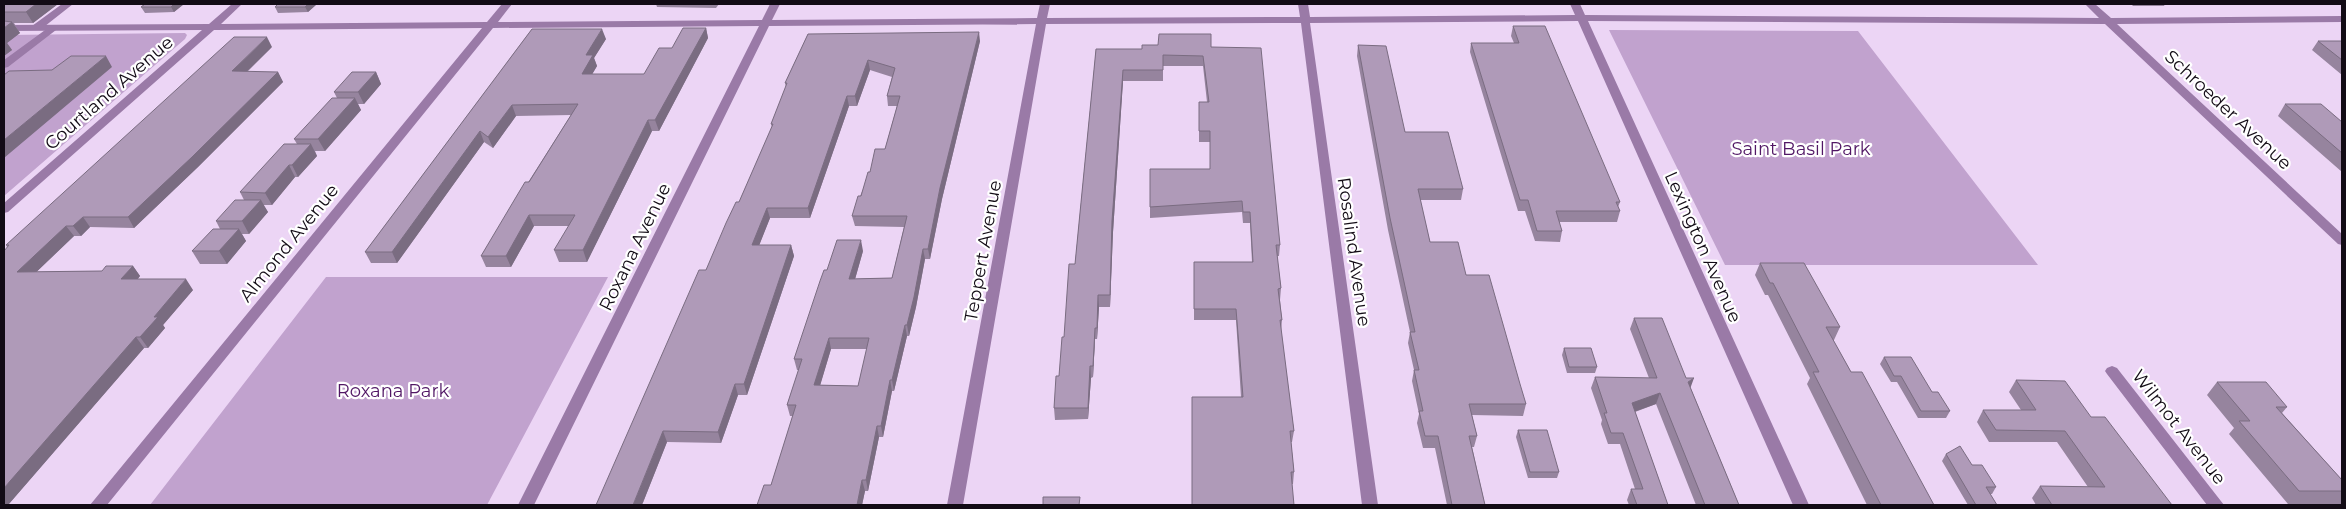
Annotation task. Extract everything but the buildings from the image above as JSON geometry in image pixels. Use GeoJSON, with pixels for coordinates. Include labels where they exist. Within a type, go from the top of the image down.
{"type":"FeatureCollection","features":[{"type":"Feature","properties":{"kind":"street"},"geometry":{"type":"LineString","coordinates":[[36,28],[68,4]]}},
{"type":"Feature","properties":{"kind":"street","name":"Courtland Avenue"},"geometry":{"type":"LineString","coordinates":[[4,209],[237,4]]}},
{"type":"Feature","properties":{"kind":"street","name":"Almond Avenue"},"geometry":{"type":"LineString","coordinates":[[98,505],[506,4]]}},
{"type":"Feature","properties":{"kind":"street","name":"Roxana Avenue"},"geometry":{"type":"LineString","coordinates":[[526,505],[775,4]]}},
{"type":"Feature","properties":{"kind":"street","name":"Teppert Avenue"},"geometry":{"type":"LineString","coordinates":[[955,505],[1045,4]]}},
{"type":"Feature","properties":{"kind":"street","name":"Rosalind Avenue"},"geometry":{"type":"LineString","coordinates":[[1303,4],[1370,505]]}},
{"type":"Feature","properties":{"kind":"street","name":"Lexington Avenue"},"geometry":{"type":"LineString","coordinates":[[1575,4],[1801,505]]}},
{"type":"Feature","properties":{"kind":"street","name":"Schroeder Avenue"},"geometry":{"type":"LineString","coordinates":[[2090,4],[2342,241]]}},
{"type":"Feature","properties":{"kind":"street"},"geometry":{"type":"LineString","coordinates":[[4,28],[1305,19],[1581,18],[2108,21],[2342,19]]}},
{"type":"Feature","properties":{"kind":"street"},"geometry":{"type":"LineString","coordinates":[[4,64],[52,28]]}},
{"type":"Feature","properties":{"kind":"street","name":"Wilmot Avenue"},"geometry":{"type":"LineString","coordinates":[[2112,371],[2216,505]]}},
{"type":"Feature","properties":{"kind":"green space","name":"Saint Basil Park"},"geometry":{"type":"Polygon","coordinates":[[[1609,30],[1858,31],[2038,265],[1725,265],[1609,30]]]}},
{"type":"Feature","properties":{"kind":"green space"},"geometry":{"type":"Polygon","coordinates":[[[185,33],[187,35],[185,39],[4,196],[4,35],[185,33]]]}},
{"type":"Feature","properties":{"kind":"green space","name":"Roxana Park"},"geometry":{"type":"Polygon","coordinates":[[[326,277],[608,277],[487,505],[150,505],[326,277]]]}}]}
